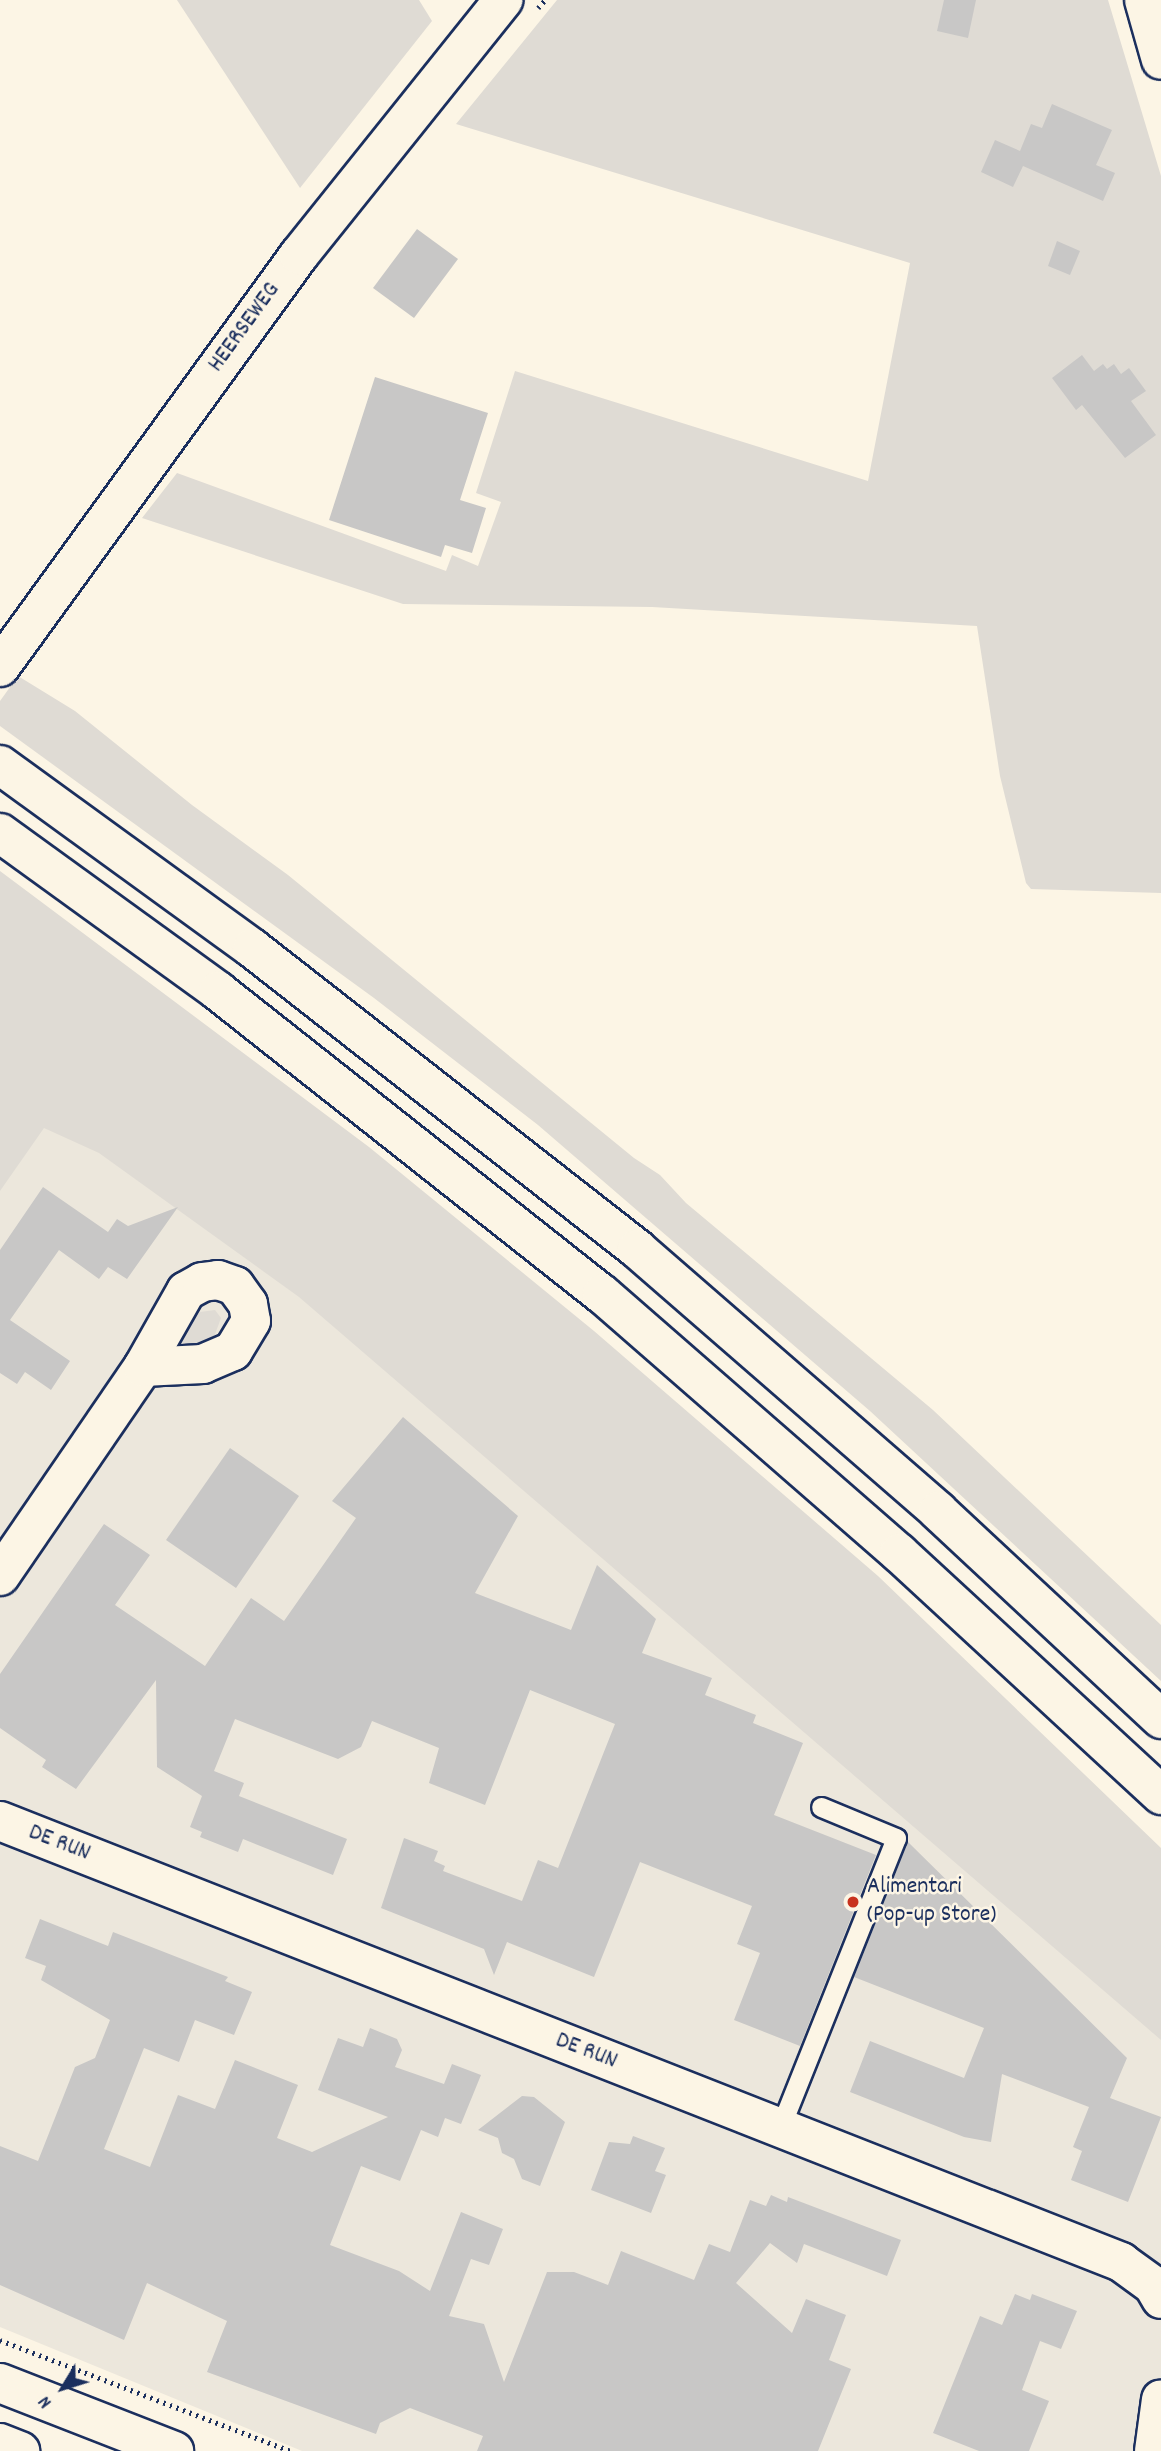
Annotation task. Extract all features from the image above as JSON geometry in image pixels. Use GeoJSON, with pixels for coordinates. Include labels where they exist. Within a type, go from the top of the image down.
{"type":"FeatureCollection","features":[{"type":"Feature","properties":{"kind":"main road","name":"HEERSEWEG"},"geometry":{"type":"LineString","coordinates":[[0,667],[299,255],[503,0]]}},
{"type":"Feature","properties":{"kind":"main road"},"geometry":{"type":"LineString","coordinates":[[1144,0],[1161,60]]}},
{"type":"Feature","properties":{"kind":"main road"},"geometry":{"type":"LineString","coordinates":[[0,765],[252,948],[637,1249],[937,1511],[1161,1719]]}},
{"type":"Feature","properties":{"kind":"main road"},"geometry":{"type":"LineString","coordinates":[[0,833],[218,990],[602,1294],[899,1553],[1161,1795]]}},
{"type":"Feature","properties":{"kind":"main road"},"geometry":{"type":"LineString","coordinates":[[0,1576],[143,1367]]}},
{"type":"Feature","properties":{"kind":"main road","name":"DE RUN"},"geometry":{"type":"LineString","coordinates":[[0,1821],[1121,2262],[1153,2285],[1161,2300]]}},
{"type":"Feature","properties":{"kind":"main road"},"geometry":{"type":"LineString","coordinates":[[0,2383],[174,2451]]}},
{"type":"Feature","properties":{"kind":"main road"},"geometry":{"type":"LineString","coordinates":[[1154,2451],[1161,2399]]}},
{"type":"Feature","properties":{"kind":"main road"},"geometry":{"type":"LineString","coordinates":[[0,2443],[20,2451]]}},
{"type":"Feature","properties":{"kind":"lane"},"geometry":{"type":"LineString","coordinates":[[780,2128],[896,1838],[821,1807]]}},
{"type":"Feature","properties":{"kind":"path"},"geometry":{"type":"LineString","coordinates":[[0,2340],[290,2451]]}},
{"type":"Feature","properties":{"kind":"shaded area"},"geometry":{"type":"Polygon","coordinates":[[[177,0],[419,0],[432,21],[300,188],[177,0]]]}},
{"type":"Feature","properties":{"kind":"shaded area"},"geometry":{"type":"Polygon","coordinates":[[[557,0],[1108,0],[1161,176],[1161,893],[1031,889],[1026,883],[1000,776],[977,626],[652,607],[403,604],[142,518],[177,473],[446,571],[452,555],[478,566],[501,502],[476,493],[515,371],[868,481],[910,263],[456,124],[557,0]]]}},
{"type":"Feature","properties":{"kind":"shaded area"},"geometry":{"type":"Polygon","coordinates":[[[18,676],[75,711],[192,805],[288,875],[634,1158],[660,1175],[686,1203],[933,1410],[1161,1625],[1161,1681],[870,1411],[538,1125],[374,998],[0,726],[0,701],[18,676]]]}},
{"type":"Feature","properties":{"kind":"shaded area"},"geometry":{"type":"Polygon","coordinates":[[[0,871],[369,1147],[594,1331],[878,1576],[1161,1848],[1161,2040],[299,1297],[99,1153],[44,1128],[0,1191],[0,871]]]}},
{"type":"Feature","properties":{"kind":"shaded area"},"geometry":{"type":"Polygon","coordinates":[[[0,929],[1161,1978],[1161,2451],[302,2451],[0,2327],[0,929]]]}},
{"type":"Feature","properties":{"kind":"shaded area"},"geometry":{"type":"Polygon","coordinates":[[[215,1310],[221,1318],[214,1337],[185,1347],[180,1345],[192,1319],[200,1312],[215,1310]]]}},
{"type":"Feature","properties":{"kind":"building"},"geometry":{"type":"Polygon","coordinates":[[[944,0],[976,0],[968,38],[937,31],[944,0]]]}},
{"type":"Feature","properties":{"kind":"building"},"geometry":{"type":"Polygon","coordinates":[[[1052,104],[1112,130],[1096,165],[1115,173],[1103,201],[1023,166],[1013,187],[981,172],[995,140],[1020,151],[1031,124],[1042,128],[1052,104]]]}},
{"type":"Feature","properties":{"kind":"building"},"geometry":{"type":"Polygon","coordinates":[[[417,229],[458,259],[414,318],[373,288],[417,229]]]}},
{"type":"Feature","properties":{"kind":"building"},"geometry":{"type":"Polygon","coordinates":[[[1057,241],[1080,251],[1070,275],[1048,266],[1057,241]]]}},
{"type":"Feature","properties":{"kind":"building"},"geometry":{"type":"Polygon","coordinates":[[[1082,355],[1094,371],[1103,364],[1107,369],[1114,364],[1121,374],[1129,368],[1146,391],[1131,401],[1156,435],[1125,458],[1082,405],[1076,410],[1052,378],[1082,355]]]}},
{"type":"Feature","properties":{"kind":"building"},"geometry":{"type":"Polygon","coordinates":[[[375,377],[488,413],[460,500],[486,508],[472,553],[445,545],[441,557],[329,520],[375,377]]]}},
{"type":"Feature","properties":{"kind":"building"},"geometry":{"type":"Polygon","coordinates":[[[43,1187],[108,1232],[117,1219],[128,1226],[178,1207],[127,1279],[108,1267],[99,1279],[59,1250],[10,1320],[70,1361],[51,1390],[25,1372],[17,1384],[0,1373],[0,1250],[43,1187]]]}},
{"type":"Feature","properties":{"kind":"building"},"geometry":{"type":"Polygon","coordinates":[[[403,1417],[518,1516],[475,1593],[571,1630],[597,1565],[656,1619],[642,1653],[712,1678],[705,1695],[756,1715],[753,1723],[803,1743],[774,1815],[876,1855],[800,2046],[734,2020],[760,1953],[737,1944],[752,1906],[640,1862],[594,1977],[507,1942],[494,1975],[484,1949],[381,1908],[404,1838],[438,1851],[434,1861],[445,1866],[443,1871],[522,1901],[538,1860],[558,1868],[615,1724],[530,1690],[485,1805],[429,1783],[439,1748],[372,1721],[361,1747],[338,1759],[235,1719],[214,1771],[244,1783],[239,1796],[347,1839],[333,1875],[243,1839],[238,1852],[200,1837],[202,1832],[190,1827],[202,1796],[157,1767],[156,1680],[76,1789],[42,1767],[46,1760],[0,1728],[0,1674],[104,1524],[150,1555],[115,1605],[205,1666],[251,1598],[284,1621],[356,1518],[332,1501],[403,1417]]]}},
{"type":"Feature","properties":{"kind":"building"},"geometry":{"type":"Polygon","coordinates":[[[230,1448],[299,1496],[236,1588],[166,1540],[230,1448]]]}},
{"type":"Feature","properties":{"kind":"building"},"geometry":{"type":"Polygon","coordinates":[[[908,1842],[1127,2058],[1110,2098],[1161,2117],[1128,2202],[1071,2180],[1082,2151],[1073,2147],[1089,2107],[1002,2074],[991,2142],[964,2137],[850,2092],[870,2041],[964,2078],[984,2028],[854,1977],[908,1842]]]}},
{"type":"Feature","properties":{"kind":"building"},"geometry":{"type":"Polygon","coordinates":[[[40,1919],[108,1946],[113,1932],[228,1977],[225,1981],[252,1992],[234,2035],[195,2020],[179,2062],[144,2048],[104,2149],[150,2167],[178,2095],[215,2109],[235,2060],[298,2085],[277,2138],[312,2152],[388,2117],[318,2090],[338,2038],[363,2047],[370,2028],[397,2039],[402,2050],[395,2067],[444,2084],[452,2064],[481,2075],[461,2124],[445,2118],[438,2137],[421,2130],[400,2181],[361,2166],[330,2245],[399,2271],[430,2291],[461,2212],[503,2229],[489,2265],[471,2259],[449,2316],[484,2324],[504,2382],[547,2272],[574,2272],[608,2285],[621,2251],[694,2280],[709,2244],[730,2252],[750,2200],[766,2206],[771,2195],[787,2202],[788,2197],[901,2240],[887,2276],[804,2244],[797,2263],[770,2243],[736,2283],[792,2333],[806,2299],[846,2315],[829,2360],[851,2369],[818,2451],[477,2451],[483,2436],[410,2408],[380,2423],[376,2434],[207,2372],[227,2321],[147,2283],[124,2340],[0,2285],[0,2146],[38,2161],[75,2067],[95,2058],[110,2020],[41,1980],[46,1966],[25,1958],[40,1919]]]}},
{"type":"Feature","properties":{"kind":"building"},"geometry":{"type":"Polygon","coordinates":[[[522,2096],[534,2097],[565,2122],[540,2186],[522,2179],[514,2159],[502,2153],[498,2138],[478,2130],[522,2096]]]}},
{"type":"Feature","properties":{"kind":"building"},"geometry":{"type":"Polygon","coordinates":[[[633,2136],[665,2148],[655,2171],[666,2175],[651,2213],[591,2190],[609,2142],[630,2144],[633,2136]]]}},
{"type":"Feature","properties":{"kind":"building"},"geometry":{"type":"Polygon","coordinates":[[[1015,2294],[1030,2300],[1032,2294],[1077,2311],[1061,2349],[1040,2341],[1022,2390],[1049,2401],[1029,2451],[979,2451],[933,2433],[980,2316],[1002,2325],[1015,2294]]]}},
{"type":"Feature","properties":{"kind":"place","name":"Alimentari (Pop-up Store)"},"geometry":{"type":"Point","coordinates":[853,1902]}}]}
